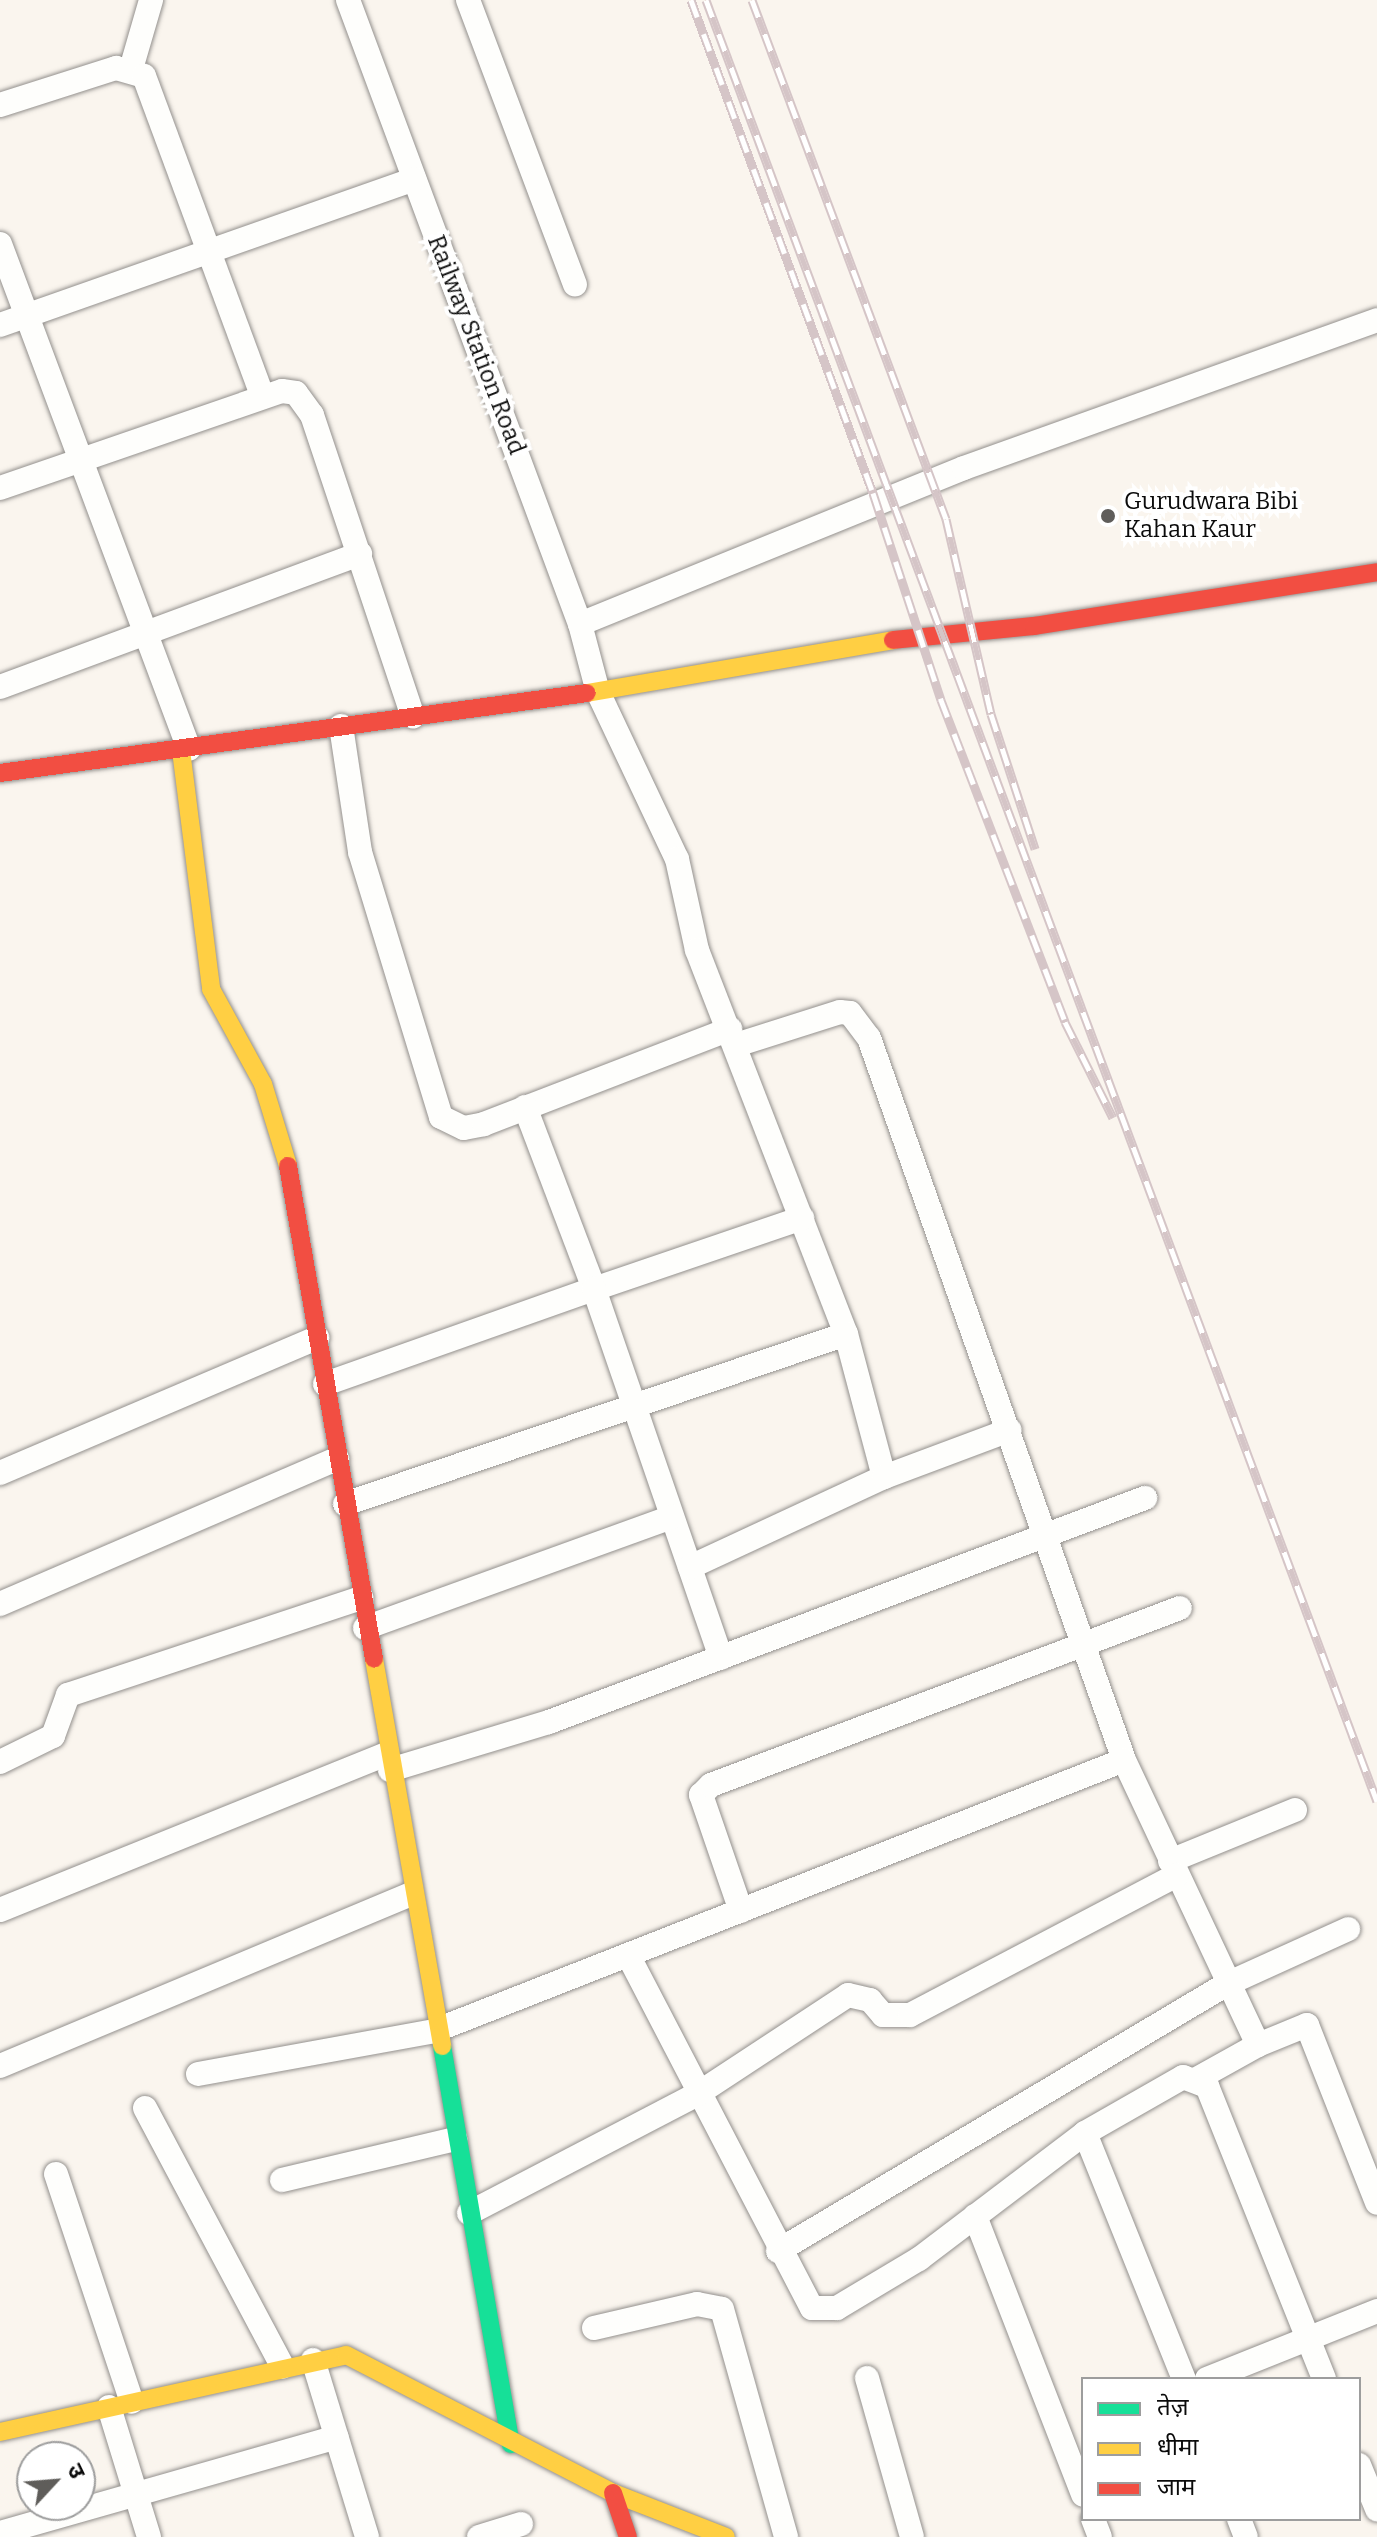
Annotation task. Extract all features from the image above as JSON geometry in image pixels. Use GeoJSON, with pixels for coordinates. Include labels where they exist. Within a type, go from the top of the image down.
{"type":"FeatureCollection","features":[{"type":"Feature","properties":{"kind":"street"},"geometry":{"type":"LineString","coordinates":[[131,69],[151,0]]}},
{"type":"Feature","properties":{"kind":"street","name":"Railway Station Road"},"geometry":{"type":"LineString","coordinates":[[348,0],[580,624],[596,684],[668,834],[697,950],[846,1334],[884,1477]]}},
{"type":"Feature","properties":{"kind":"street"},"geometry":{"type":"LineString","coordinates":[[468,0],[575,285]]}},
{"type":"Feature","properties":{"kind":"street"},"geometry":{"type":"LineString","coordinates":[[0,105],[131,69]]}},
{"type":"Feature","properties":{"kind":"street"},"geometry":{"type":"LineString","coordinates":[[131,69],[151,90],[263,397]]}},
{"type":"Feature","properties":{"kind":"street"},"geometry":{"type":"LineString","coordinates":[[0,325],[414,179]]}},
{"type":"Feature","properties":{"kind":"street"},"geometry":{"type":"LineString","coordinates":[[0,244],[78,462],[148,636],[184,744],[211,989],[277,1114],[434,2031],[511,2444]]}},
{"type":"Feature","properties":{"kind":"street"},"geometry":{"type":"LineString","coordinates":[[580,624],[964,468],[1377,320]]}},
{"type":"Feature","properties":{"kind":"street"},"geometry":{"type":"LineString","coordinates":[[0,488],[282,391],[306,402],[360,554],[410,710]]}},
{"type":"Feature","properties":{"kind":"street"},"geometry":{"type":"LineString","coordinates":[[0,687],[148,636],[360,554]]}},
{"type":"Feature","properties":{"kind":"street"},"geometry":{"type":"LineString","coordinates":[[596,684],[839,633],[1023,613],[1377,556]]}},
{"type":"Feature","properties":{"kind":"street"},"geometry":{"type":"LineString","coordinates":[[0,773],[942,631],[1034,626],[1377,572]]}},
{"type":"Feature","properties":{"kind":"street"},"geometry":{"type":"LineString","coordinates":[[0,756],[184,744],[341,726],[410,710]]}},
{"type":"Feature","properties":{"kind":"street"},"geometry":{"type":"LineString","coordinates":[[341,726],[360,852],[430,1099],[441,1117],[464,1128],[733,1037],[840,1012],[860,1023],[1010,1430],[1124,1760],[1258,2045]]}},
{"type":"Feature","properties":{"kind":"street"},"geometry":{"type":"LineString","coordinates":[[525,1107],[594,1289],[721,1658]]}},
{"type":"Feature","properties":{"kind":"street"},"geometry":{"type":"LineString","coordinates":[[325,1384],[802,1218]]}},
{"type":"Feature","properties":{"kind":"street"},"geometry":{"type":"LineString","coordinates":[[345,1504],[635,1409],[846,1334]]}},
{"type":"Feature","properties":{"kind":"street"},"geometry":{"type":"LineString","coordinates":[[0,1473],[317,1338]]}},
{"type":"Feature","properties":{"kind":"street"},"geometry":{"type":"LineString","coordinates":[[690,1567],[884,1477],[1010,1430]]}},
{"type":"Feature","properties":{"kind":"street"},"geometry":{"type":"LineString","coordinates":[[0,1604],[337,1459]]}},
{"type":"Feature","properties":{"kind":"street"},"geometry":{"type":"LineString","coordinates":[[0,1910],[388,1762],[721,1658],[1046,1538],[1145,1498]]}},
{"type":"Feature","properties":{"kind":"street"},"geometry":{"type":"LineString","coordinates":[[365,1628],[672,1517]]}},
{"type":"Feature","properties":{"kind":"street"},"geometry":{"type":"LineString","coordinates":[[0,1762],[53,1736],[68,1695],[361,1598]]}},
{"type":"Feature","properties":{"kind":"street"},"geometry":{"type":"LineString","coordinates":[[741,1911],[704,1790],[1084,1649],[1180,1608]]}},
{"type":"Feature","properties":{"kind":"street"},"geometry":{"type":"LineString","coordinates":[[198,2074],[434,2031],[1124,1760]]}},
{"type":"Feature","properties":{"kind":"street"},"geometry":{"type":"LineString","coordinates":[[469,2213],[696,2095],[848,1995],[870,2000],[883,2015],[910,2015],[1174,1868],[1295,1810]]}},
{"type":"Feature","properties":{"kind":"street"},"geometry":{"type":"LineString","coordinates":[[0,2066],[411,1894]]}},
{"type":"Feature","properties":{"kind":"street"},"geometry":{"type":"LineString","coordinates":[[778,2251],[1227,1984],[1348,1929]]}},
{"type":"Feature","properties":{"kind":"street"},"geometry":{"type":"LineString","coordinates":[[628,1955],[696,2095],[803,2300],[823,2311],[919,2259],[1085,2133],[1183,2077],[1207,2086],[1323,2377]]}},
{"type":"Feature","properties":{"kind":"street"},"geometry":{"type":"LineString","coordinates":[[1195,2080],[1258,2045],[1307,2025],[1377,2203]]}},
{"type":"Feature","properties":{"kind":"street"},"geometry":{"type":"LineString","coordinates":[[145,2108],[283,2367]]}},
{"type":"Feature","properties":{"kind":"street"},"geometry":{"type":"LineString","coordinates":[[1085,2133],[1183,2377]]}},
{"type":"Feature","properties":{"kind":"street"},"geometry":{"type":"LineString","coordinates":[[282,2180],[455,2139]]}},
{"type":"Feature","properties":{"kind":"street"},"geometry":{"type":"LineString","coordinates":[[56,2174],[120,2405],[136,2495],[149,2537]]}},
{"type":"Feature","properties":{"kind":"street"},"geometry":{"type":"LineString","coordinates":[[975,2216],[1072,2438],[1081,2485]]}},
{"type":"Feature","properties":{"kind":"street"},"geometry":{"type":"LineString","coordinates":[[594,2328],[697,2304],[722,2309],[786,2537]]}},
{"type":"Feature","properties":{"kind":"street"},"geometry":{"type":"LineString","coordinates":[[1212,2377],[1377,2311]]}},
{"type":"Feature","properties":{"kind":"street"},"geometry":{"type":"LineString","coordinates":[[0,2432],[313,2360],[365,2359],[511,2444],[613,2493],[726,2537]]}},
{"type":"Feature","properties":{"kind":"street"},"geometry":{"type":"LineString","coordinates":[[313,2360],[367,2537]]}},
{"type":"Feature","properties":{"kind":"street"},"geometry":{"type":"LineString","coordinates":[[867,2378],[912,2537]]}},
{"type":"Feature","properties":{"kind":"street"},"geometry":{"type":"LineString","coordinates":[[0,2533],[337,2437]]}},
{"type":"Feature","properties":{"kind":"street"},"geometry":{"type":"LineString","coordinates":[[1361,2470],[1377,2509]]}},
{"type":"Feature","properties":{"kind":"street"},"geometry":{"type":"LineString","coordinates":[[613,2493],[628,2537]]}},
{"type":"Feature","properties":{"kind":"street"},"geometry":{"type":"LineString","coordinates":[[479,2537],[521,2524]]}},
{"type":"Feature","properties":{"kind":"railway"},"geometry":{"type":"LineString","coordinates":[[691,0],[873,493],[941,700],[1065,1022],[1113,1118]]}},
{"type":"Feature","properties":{"kind":"railway"},"geometry":{"type":"LineString","coordinates":[[706,0],[1377,1801]]}},
{"type":"Feature","properties":{"kind":"railway"},"geometry":{"type":"LineString","coordinates":[[752,0],[946,519],[991,714],[1035,849]]}},
{"type":"Feature","properties":{"kind":"traffic: fast"},"geometry":{"type":"LineString","coordinates":[[442,2046],[511,2444]]}},
{"type":"Feature","properties":{"kind":"traffic: slow"},"geometry":{"type":"LineString","coordinates":[[587,693],[893,640]]}},
{"type":"Feature","properties":{"kind":"traffic: slow"},"geometry":{"type":"LineString","coordinates":[[181,750],[211,989],[263,1084],[288,1166]]}},
{"type":"Feature","properties":{"kind":"traffic: slow"},"geometry":{"type":"LineString","coordinates":[[374,1659],[442,2046]]}},
{"type":"Feature","properties":{"kind":"traffic: slow"},"geometry":{"type":"LineString","coordinates":[[0,2432],[346,2355],[613,2493],[726,2537]]}},
{"type":"Feature","properties":{"kind":"traffic: jam"},"geometry":{"type":"LineString","coordinates":[[893,640],[1034,626],[1377,572]]}},
{"type":"Feature","properties":{"kind":"traffic: jam"},"geometry":{"type":"LineString","coordinates":[[0,773],[587,693]]}},
{"type":"Feature","properties":{"kind":"traffic: jam"},"geometry":{"type":"LineString","coordinates":[[288,1166],[374,1659]]}},
{"type":"Feature","properties":{"kind":"traffic: jam"},"geometry":{"type":"LineString","coordinates":[[613,2493],[628,2537]]}},
{"type":"Feature","properties":{"kind":"place","name":"Gurudwara Bibi Kahan Kaur"},"geometry":{"type":"Point","coordinates":[1108,516]}}]}
